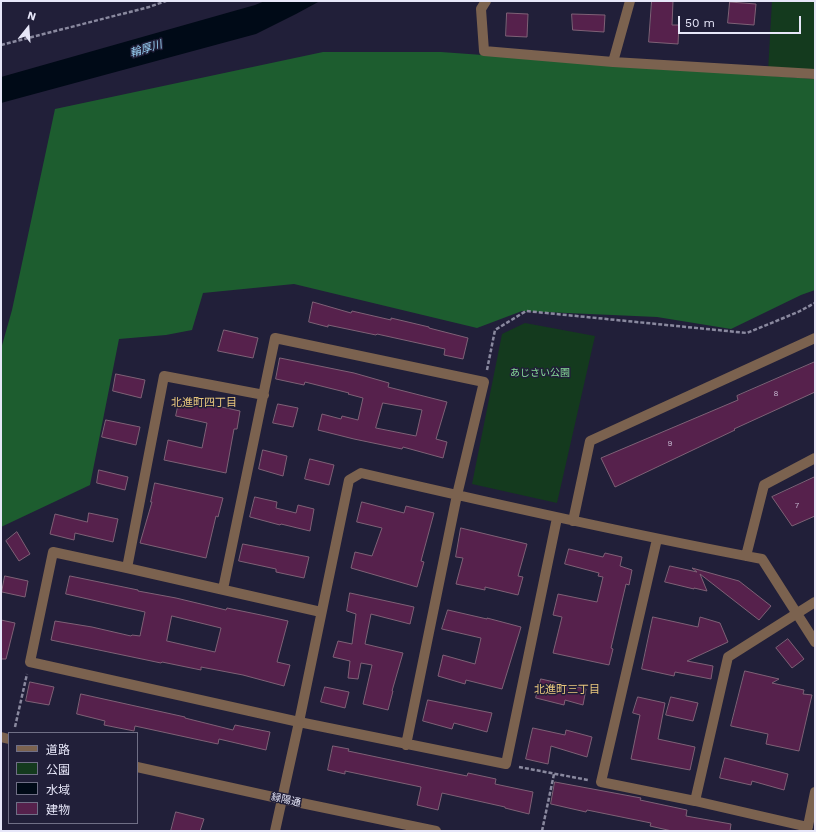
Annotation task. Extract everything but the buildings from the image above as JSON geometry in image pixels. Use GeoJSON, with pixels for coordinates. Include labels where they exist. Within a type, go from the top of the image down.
{"type":"FeatureCollection","features":[{"type":"Feature","properties":{"kind":"street"},"geometry":{"type":"LineString","coordinates":[[486,1],[482,9],[484,52],[613,62],[815,74]]}},
{"type":"Feature","properties":{"kind":"street"},"geometry":{"type":"LineString","coordinates":[[613,62],[630,1]]}},
{"type":"Feature","properties":{"kind":"street"},"geometry":{"type":"LineString","coordinates":[[223,589],[276,338],[484,382],[457,495],[406,744]]}},
{"type":"Feature","properties":{"kind":"street"},"geometry":{"type":"LineString","coordinates":[[573,521],[590,441],[815,338]]}},
{"type":"Feature","properties":{"kind":"street"},"geometry":{"type":"LineString","coordinates":[[127,568],[164,376],[264,395]]}},
{"type":"Feature","properties":{"kind":"street"},"geometry":{"type":"LineString","coordinates":[[746,556],[764,485],[815,458]]}},
{"type":"Feature","properties":{"kind":"street"},"geometry":{"type":"LineString","coordinates":[[275,831],[349,480],[361,473],[558,518],[762,559],[815,642]]}},
{"type":"Feature","properties":{"kind":"street"},"geometry":{"type":"LineString","coordinates":[[321,612],[53,552],[30,662],[299,722],[506,764],[558,518]]}},
{"type":"Feature","properties":{"kind":"street"},"geometry":{"type":"LineString","coordinates":[[657,539],[601,782],[695,801],[808,829],[815,792]]}},
{"type":"Feature","properties":{"kind":"street"},"geometry":{"type":"LineString","coordinates":[[695,801],[728,656],[815,602]]}},
{"type":"Feature","properties":{"kind":"street","name":"緑陽通"},"geometry":{"type":"LineString","coordinates":[[138,767],[436,831]]}},
{"type":"Feature","properties":{"kind":"path"},"geometry":{"type":"LineString","coordinates":[[1,45],[166,1]]}},
{"type":"Feature","properties":{"kind":"path"},"geometry":{"type":"LineString","coordinates":[[484,382],[496,330],[526,311],[748,333],[798,312],[815,303]]}},
{"type":"Feature","properties":{"kind":"path"},"geometry":{"type":"LineString","coordinates":[[15,727],[30,662]]}},
{"type":"Feature","properties":{"kind":"path"},"geometry":{"type":"LineString","coordinates":[[506,764],[601,782]]}},
{"type":"Feature","properties":{"kind":"path"},"geometry":{"type":"LineString","coordinates":[[542,831],[554,774]]}},
{"type":"Feature","properties":{"kind":"green space"},"geometry":{"type":"Polygon","coordinates":[[[772,1],[815,1],[815,74],[768,71],[772,1]]]}},
{"type":"Feature","properties":{"kind":"green space"},"geometry":{"type":"Polygon","coordinates":[[[323,52],[441,52],[815,79],[815,290],[801,295],[731,329],[657,317],[522,311],[477,328],[294,284],[203,293],[192,330],[166,335],[119,339],[90,485],[1,527],[1,349],[12,310],[55,109],[323,52]]]}},
{"type":"Feature","properties":{"kind":"green space","name":"あじさい公園"},"geometry":{"type":"Polygon","coordinates":[[[525,323],[595,336],[557,503],[472,484],[502,334],[525,323]]]}},
{"type":"Feature","properties":{"kind":"water","name":"輪厚川"},"geometry":{"type":"Polygon","coordinates":[[[265,1],[320,1],[256,34],[1,103],[1,77],[265,1]]]}},
{"type":"Feature","properties":{"kind":"district","name":"北進町四丁目"},"geometry":{"type":"Point","coordinates":[204,403]}},
{"type":"Feature","properties":{"kind":"district","name":"北進町三丁目"},"geometry":{"type":"Point","coordinates":[567,690]}}]}
